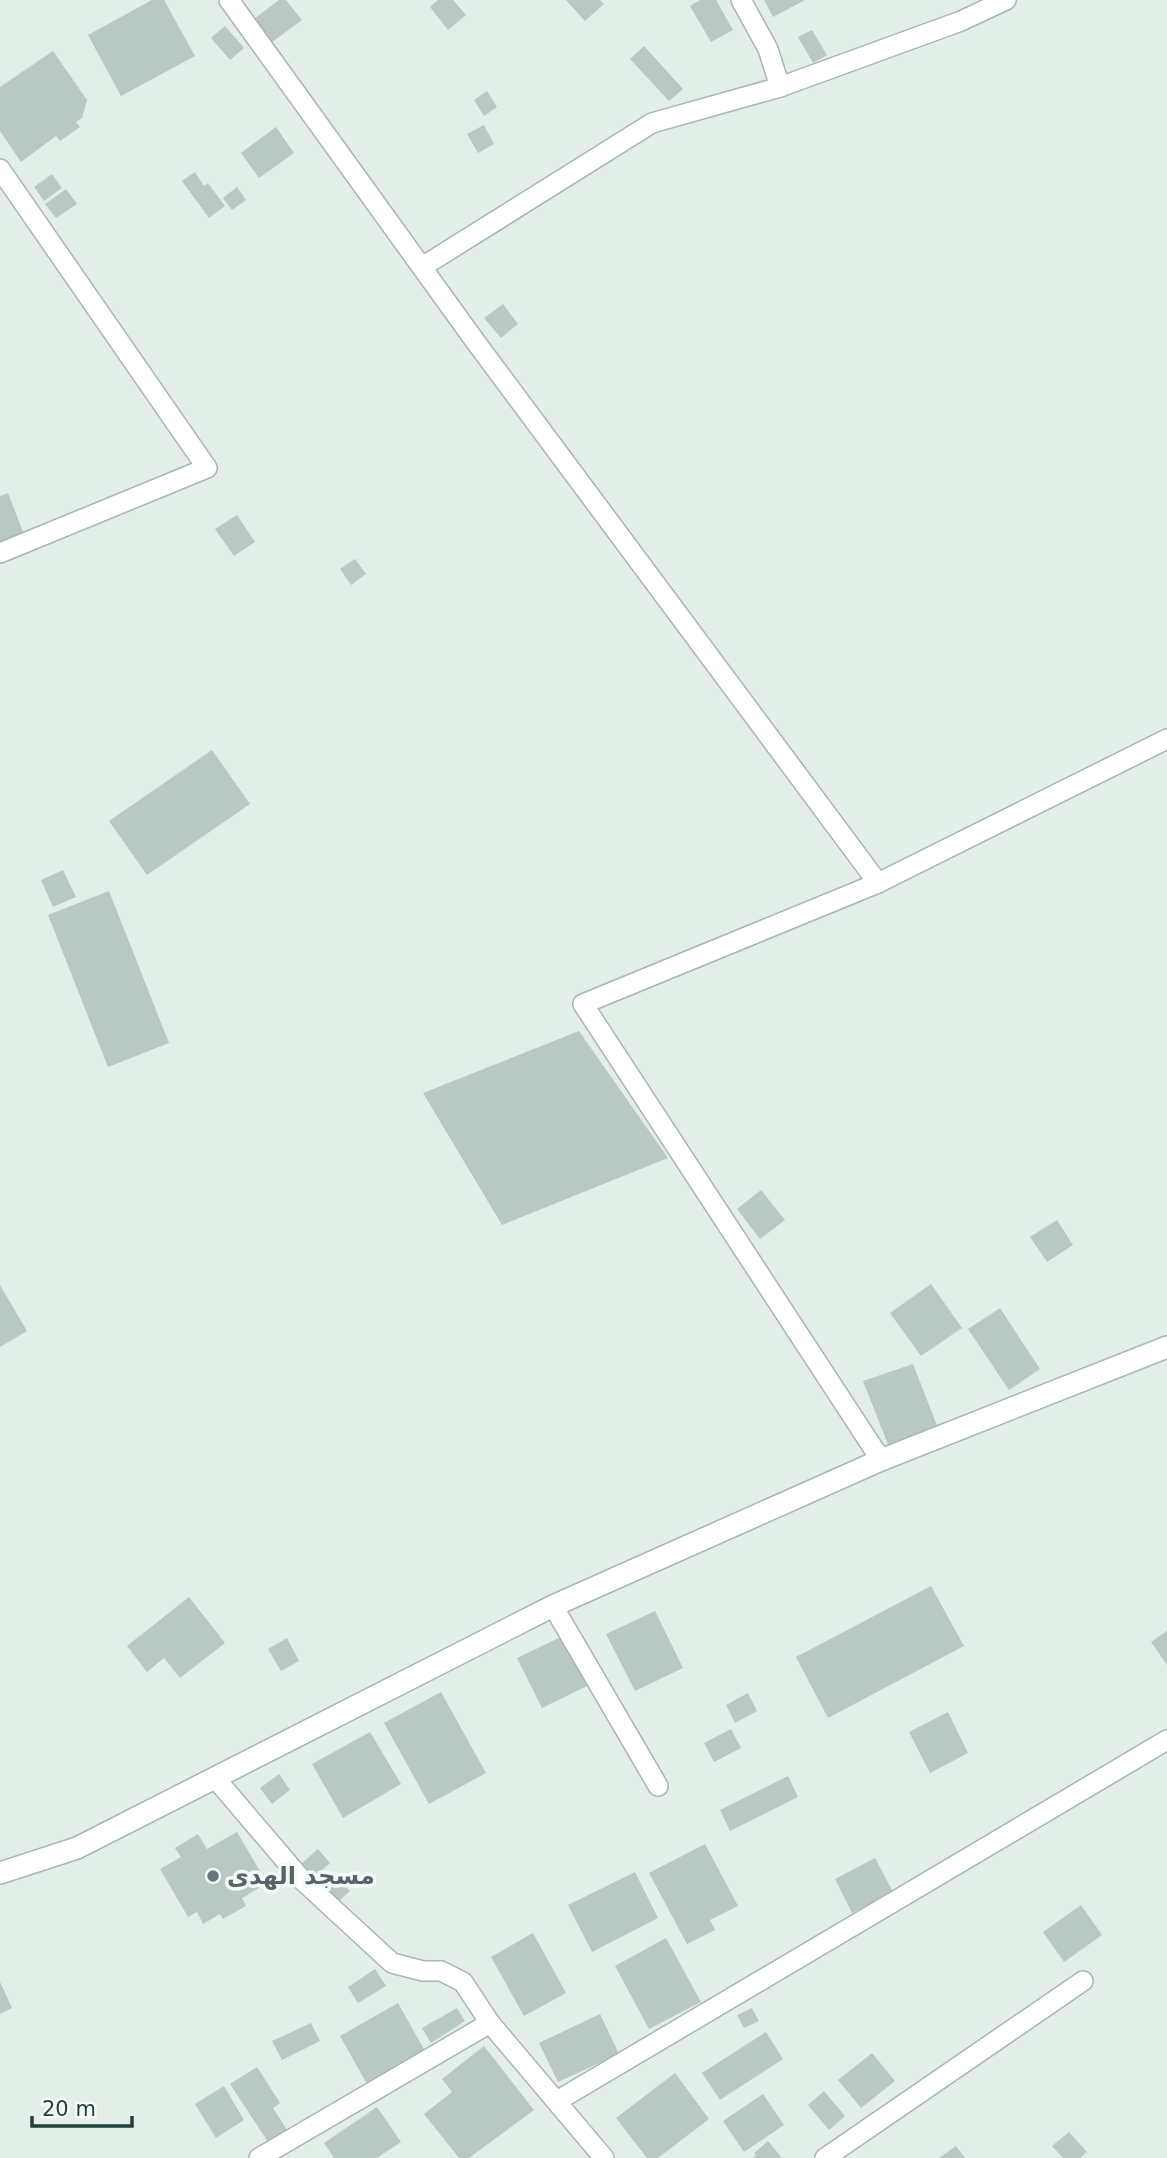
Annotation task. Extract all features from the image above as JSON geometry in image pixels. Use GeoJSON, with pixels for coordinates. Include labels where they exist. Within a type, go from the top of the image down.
{"type":"FeatureCollection","features":[{"type":"Feature","properties":{"kind":"street"},"geometry":{"type":"LineString","coordinates":[[0,1873],[77,1848],[553,1606],[881,1460],[1167,1347]]}},
{"type":"Feature","properties":{"kind":"lane"},"geometry":{"type":"LineString","coordinates":[[229,0],[422,267],[878,883]]}},
{"type":"Feature","properties":{"kind":"lane"},"geometry":{"type":"LineString","coordinates":[[741,0],[768,48],[780,87]]}},
{"type":"Feature","properties":{"kind":"lane"},"geometry":{"type":"LineString","coordinates":[[422,267],[652,124],[780,87],[961,21],[1006,0]]}},
{"type":"Feature","properties":{"kind":"lane"},"geometry":{"type":"LineString","coordinates":[[0,169],[207,468],[0,553]]}},
{"type":"Feature","properties":{"kind":"lane"},"geometry":{"type":"LineString","coordinates":[[881,1460],[583,1004],[878,883],[1167,738]]}},
{"type":"Feature","properties":{"kind":"lane"},"geometry":{"type":"LineString","coordinates":[[553,1606],[658,1786]]}},
{"type":"Feature","properties":{"kind":"lane"},"geometry":{"type":"LineString","coordinates":[[557,2101],[1167,1740]]}},
{"type":"Feature","properties":{"kind":"lane"},"geometry":{"type":"LineString","coordinates":[[216,1779],[302,1881],[366,1942],[392,1963],[422,1971],[441,1971],[463,1982],[490,2023],[604,2158]]}},
{"type":"Feature","properties":{"kind":"lane"},"geometry":{"type":"LineString","coordinates":[[825,2158],[1083,1981]]}},
{"type":"Feature","properties":{"kind":"lane"},"geometry":{"type":"LineString","coordinates":[[259,2158],[490,2023]]}},
{"type":"Feature","properties":{"kind":"building"},"geometry":{"type":"Polygon","coordinates":[[[152,0],[164,0],[195,56],[121,96],[88,35],[152,0]]]}},
{"type":"Feature","properties":{"kind":"building"},"geometry":{"type":"Polygon","coordinates":[[[279,0],[286,0],[302,20],[272,42],[254,19],[279,0]]]}},
{"type":"Feature","properties":{"kind":"building"},"geometry":{"type":"Polygon","coordinates":[[[438,0],[453,0],[466,15],[448,30],[430,7],[438,0]]]}},
{"type":"Feature","properties":{"kind":"building"},"geometry":{"type":"Polygon","coordinates":[[[566,0],[600,0],[604,4],[585,21],[566,0]]]}},
{"type":"Feature","properties":{"kind":"building"},"geometry":{"type":"Polygon","coordinates":[[[700,0],[716,0],[733,30],[711,42],[690,6],[700,0]]]}},
{"type":"Feature","properties":{"kind":"building"},"geometry":{"type":"Polygon","coordinates":[[[764,0],[805,0],[773,17],[764,0]]]}},
{"type":"Feature","properties":{"kind":"building"},"geometry":{"type":"Polygon","coordinates":[[[225,26],[244,48],[230,60],[211,38],[225,26]]]}},
{"type":"Feature","properties":{"kind":"building"},"geometry":{"type":"Polygon","coordinates":[[[812,30],[827,55],[813,63],[798,37],[812,30]]]}},
{"type":"Feature","properties":{"kind":"building"},"geometry":{"type":"Polygon","coordinates":[[[644,46],[683,89],[669,101],[630,59],[644,46]]]}},
{"type":"Feature","properties":{"kind":"building"},"geometry":{"type":"Polygon","coordinates":[[[53,51],[87,100],[82,118],[76,122],[80,127],[60,141],[56,136],[21,162],[0,131],[0,87],[53,51]]]}},
{"type":"Feature","properties":{"kind":"building"},"geometry":{"type":"Polygon","coordinates":[[[487,91],[497,107],[484,116],[474,100],[487,91]]]}},
{"type":"Feature","properties":{"kind":"building"},"geometry":{"type":"Polygon","coordinates":[[[484,125],[494,144],[478,153],[467,134],[484,125]]]}},
{"type":"Feature","properties":{"kind":"building"},"geometry":{"type":"Polygon","coordinates":[[[276,127],[294,153],[259,178],[241,153],[276,127]]]}},
{"type":"Feature","properties":{"kind":"building"},"geometry":{"type":"Polygon","coordinates":[[[195,172],[204,186],[208,183],[225,206],[209,218],[182,181],[195,172]]]}},
{"type":"Feature","properties":{"kind":"building"},"geometry":{"type":"Polygon","coordinates":[[[52,174],[62,188],[44,201],[34,187],[52,174]]]}},
{"type":"Feature","properties":{"kind":"building"},"geometry":{"type":"Polygon","coordinates":[[[237,187],[246,200],[232,210],[223,198],[237,187]]]}},
{"type":"Feature","properties":{"kind":"building"},"geometry":{"type":"Polygon","coordinates":[[[66,189],[77,204],[56,218],[45,204],[66,189]]]}},
{"type":"Feature","properties":{"kind":"building"},"geometry":{"type":"Polygon","coordinates":[[[503,304],[518,324],[501,338],[484,318],[503,304]]]}},
{"type":"Feature","properties":{"kind":"building"},"geometry":{"type":"Polygon","coordinates":[[[8,493],[25,537],[0,546],[0,496],[8,493]]]}},
{"type":"Feature","properties":{"kind":"building"},"geometry":{"type":"Polygon","coordinates":[[[237,515],[255,542],[234,556],[215,529],[237,515]]]}},
{"type":"Feature","properties":{"kind":"building"},"geometry":{"type":"Polygon","coordinates":[[[355,559],[366,574],[351,585],[340,569],[355,559]]]}},
{"type":"Feature","properties":{"kind":"building"},"geometry":{"type":"Polygon","coordinates":[[[212,750],[250,804],[147,875],[109,821],[212,750]]]}},
{"type":"Feature","properties":{"kind":"building"},"geometry":{"type":"Polygon","coordinates":[[[63,870],[76,897],[53,907],[41,880],[63,870]]]}},
{"type":"Feature","properties":{"kind":"building"},"geometry":{"type":"Polygon","coordinates":[[[109,891],[169,1043],[108,1067],[48,915],[109,891]]]}},
{"type":"Feature","properties":{"kind":"building"},"geometry":{"type":"Polygon","coordinates":[[[579,1031],[668,1158],[502,1225],[423,1093],[579,1031]]]}},
{"type":"Feature","properties":{"kind":"building"},"geometry":{"type":"Polygon","coordinates":[[[761,1190],[785,1220],[760,1239],[737,1209],[761,1190]]]}},
{"type":"Feature","properties":{"kind":"building"},"geometry":{"type":"Polygon","coordinates":[[[1057,1220],[1073,1245],[1047,1262],[1030,1237],[1057,1220]]]}},
{"type":"Feature","properties":{"kind":"building"},"geometry":{"type":"Polygon","coordinates":[[[931,1284],[962,1328],[921,1356],[890,1313],[931,1284]]]}},
{"type":"Feature","properties":{"kind":"building"},"geometry":{"type":"Polygon","coordinates":[[[0,1285],[27,1331],[0,1347],[0,1285]]]}},
{"type":"Feature","properties":{"kind":"building"},"geometry":{"type":"Polygon","coordinates":[[[1000,1308],[1040,1369],[1009,1390],[968,1329],[1000,1308]]]}},
{"type":"Feature","properties":{"kind":"building"},"geometry":{"type":"Polygon","coordinates":[[[913,1364],[938,1428],[889,1447],[863,1381],[913,1364]]]}},
{"type":"Feature","properties":{"kind":"building"},"geometry":{"type":"Polygon","coordinates":[[[931,1586],[964,1646],[828,1718],[796,1657],[931,1586]]]}},
{"type":"Feature","properties":{"kind":"building"},"geometry":{"type":"Polygon","coordinates":[[[189,1597],[225,1643],[180,1678],[164,1658],[147,1672],[127,1646],[189,1597]]]}},
{"type":"Feature","properties":{"kind":"building"},"geometry":{"type":"Polygon","coordinates":[[[655,1611],[683,1668],[635,1691],[606,1634],[655,1611]]]}},
{"type":"Feature","properties":{"kind":"building"},"geometry":{"type":"Polygon","coordinates":[[[1167,1631],[1167,1665],[1151,1642],[1167,1631]]]}},
{"type":"Feature","properties":{"kind":"building"},"geometry":{"type":"Polygon","coordinates":[[[563,1636],[587,1686],[542,1708],[517,1658],[563,1636]]]}},
{"type":"Feature","properties":{"kind":"building"},"geometry":{"type":"Polygon","coordinates":[[[287,1638],[299,1661],[281,1671],[268,1649],[287,1638]]]}},
{"type":"Feature","properties":{"kind":"building"},"geometry":{"type":"Polygon","coordinates":[[[441,1692],[486,1773],[429,1804],[384,1723],[441,1692]]]}},
{"type":"Feature","properties":{"kind":"building"},"geometry":{"type":"Polygon","coordinates":[[[748,1693],[757,1711],[735,1723],[726,1705],[748,1693]]]}},
{"type":"Feature","properties":{"kind":"building"},"geometry":{"type":"Polygon","coordinates":[[[948,1712],[968,1753],[930,1773],[909,1732],[948,1712]]]}},
{"type":"Feature","properties":{"kind":"building"},"geometry":{"type":"Polygon","coordinates":[[[731,1729],[741,1748],[714,1762],[704,1743],[731,1729]]]}},
{"type":"Feature","properties":{"kind":"building"},"geometry":{"type":"Polygon","coordinates":[[[370,1732],[401,1784],[343,1818],[312,1764],[370,1732]]]}},
{"type":"Feature","properties":{"kind":"building"},"geometry":{"type":"Polygon","coordinates":[[[279,1774],[290,1790],[272,1804],[260,1788],[279,1774]]]}},
{"type":"Feature","properties":{"kind":"building"},"geometry":{"type":"Polygon","coordinates":[[[788,1776],[798,1797],[730,1831],[720,1810],[788,1776]]]}},
{"type":"Feature","properties":{"kind":"building","name":"مسجد الهدى"},"geometry":{"type":"Polygon","coordinates":[[[237,1832],[267,1883],[242,1898],[246,1906],[223,1919],[220,1914],[203,1924],[197,1912],[188,1917],[160,1869],[181,1857],[175,1848],[198,1834],[207,1849],[237,1832]]]}},
{"type":"Feature","properties":{"kind":"building"},"geometry":{"type":"Polygon","coordinates":[[[705,1844],[738,1906],[710,1920],[715,1930],[687,1944],[649,1873],[705,1844]]]}},
{"type":"Feature","properties":{"kind":"building"},"geometry":{"type":"Polygon","coordinates":[[[318,1849],[330,1863],[312,1879],[300,1865],[318,1849]]]}},
{"type":"Feature","properties":{"kind":"building"},"geometry":{"type":"Polygon","coordinates":[[[875,1858],[893,1892],[852,1913],[835,1879],[875,1858]]]}},
{"type":"Feature","properties":{"kind":"building"},"geometry":{"type":"Polygon","coordinates":[[[332,1872],[350,1891],[335,1905],[317,1886],[332,1872]]]}},
{"type":"Feature","properties":{"kind":"building"},"geometry":{"type":"Polygon","coordinates":[[[635,1872],[658,1918],[592,1952],[568,1905],[635,1872]]]}},
{"type":"Feature","properties":{"kind":"building"},"geometry":{"type":"Polygon","coordinates":[[[1081,1905],[1102,1935],[1064,1962],[1043,1932],[1081,1905]]]}},
{"type":"Feature","properties":{"kind":"building"},"geometry":{"type":"Polygon","coordinates":[[[533,1933],[566,1993],[524,2016],[491,1957],[533,1933]]]}},
{"type":"Feature","properties":{"kind":"building"},"geometry":{"type":"Polygon","coordinates":[[[666,1938],[701,2002],[649,2029],[615,1966],[666,1938]]]}},
{"type":"Feature","properties":{"kind":"building"},"geometry":{"type":"Polygon","coordinates":[[[375,1969],[386,1986],[358,2003],[348,1987],[375,1969]]]}},
{"type":"Feature","properties":{"kind":"building"},"geometry":{"type":"Polygon","coordinates":[[[0,1982],[12,2008],[0,2014],[0,1982]]]}},
{"type":"Feature","properties":{"kind":"building"},"geometry":{"type":"Polygon","coordinates":[[[398,2003],[425,2051],[367,2084],[340,2036],[398,2003]]]}},
{"type":"Feature","properties":{"kind":"building"},"geometry":{"type":"Polygon","coordinates":[[[457,2008],[465,2021],[431,2043],[422,2028],[457,2008]]]}},
{"type":"Feature","properties":{"kind":"building"},"geometry":{"type":"Polygon","coordinates":[[[752,2008],[759,2021],[744,2028],[737,2015],[752,2008]]]}},
{"type":"Feature","properties":{"kind":"building"},"geometry":{"type":"Polygon","coordinates":[[[600,2014],[619,2054],[558,2082],[539,2043],[600,2014]]]}},
{"type":"Feature","properties":{"kind":"building"},"geometry":{"type":"Polygon","coordinates":[[[311,2023],[320,2041],[282,2060],[272,2041],[311,2023]]]}},
{"type":"Feature","properties":{"kind":"building"},"geometry":{"type":"Polygon","coordinates":[[[766,2032],[783,2059],[720,2100],[702,2073],[766,2032]]]}},
{"type":"Feature","properties":{"kind":"building"},"geometry":{"type":"Polygon","coordinates":[[[484,2046],[534,2110],[469,2158],[459,2158],[424,2114],[452,2092],[442,2079],[484,2046]]]}},
{"type":"Feature","properties":{"kind":"building"},"geometry":{"type":"Polygon","coordinates":[[[872,2053],[895,2081],[861,2108],[838,2080],[872,2053]]]}},
{"type":"Feature","properties":{"kind":"building"},"geometry":{"type":"Polygon","coordinates":[[[257,2067],[280,2103],[273,2108],[289,2133],[270,2145],[230,2084],[257,2067]]]}},
{"type":"Feature","properties":{"kind":"building"},"geometry":{"type":"Polygon","coordinates":[[[675,2073],[709,2119],[658,2158],[647,2158],[616,2118],[675,2073]]]}},
{"type":"Feature","properties":{"kind":"building"},"geometry":{"type":"Polygon","coordinates":[[[224,2086],[244,2120],[216,2138],[195,2104],[224,2086]]]}},
{"type":"Feature","properties":{"kind":"building"},"geometry":{"type":"Polygon","coordinates":[[[824,2091],[845,2116],[829,2130],[808,2105],[824,2091]]]}},
{"type":"Feature","properties":{"kind":"building"},"geometry":{"type":"Polygon","coordinates":[[[763,2094],[784,2125],[744,2152],[723,2121],[763,2094]]]}},
{"type":"Feature","properties":{"kind":"building"},"geometry":{"type":"Polygon","coordinates":[[[377,2107],[401,2142],[377,2158],[334,2158],[324,2143],[377,2107]]]}},
{"type":"Feature","properties":{"kind":"building"},"geometry":{"type":"Polygon","coordinates":[[[1069,2132],[1087,2152],[1080,2158],[1063,2158],[1052,2146],[1069,2132]]]}},
{"type":"Feature","properties":{"kind":"building"},"geometry":{"type":"Polygon","coordinates":[[[768,2141],[782,2158],[753,2158],[756,2155],[754,2153],[768,2141]]]}},
{"type":"Feature","properties":{"kind":"building"},"geometry":{"type":"Polygon","coordinates":[[[956,2146],[965,2158],[939,2158],[956,2146]]]}},
{"type":"Feature","properties":{"kind":"place","name":"مسجد الهدى"},"geometry":{"type":"Point","coordinates":[213,1876]}}]}
